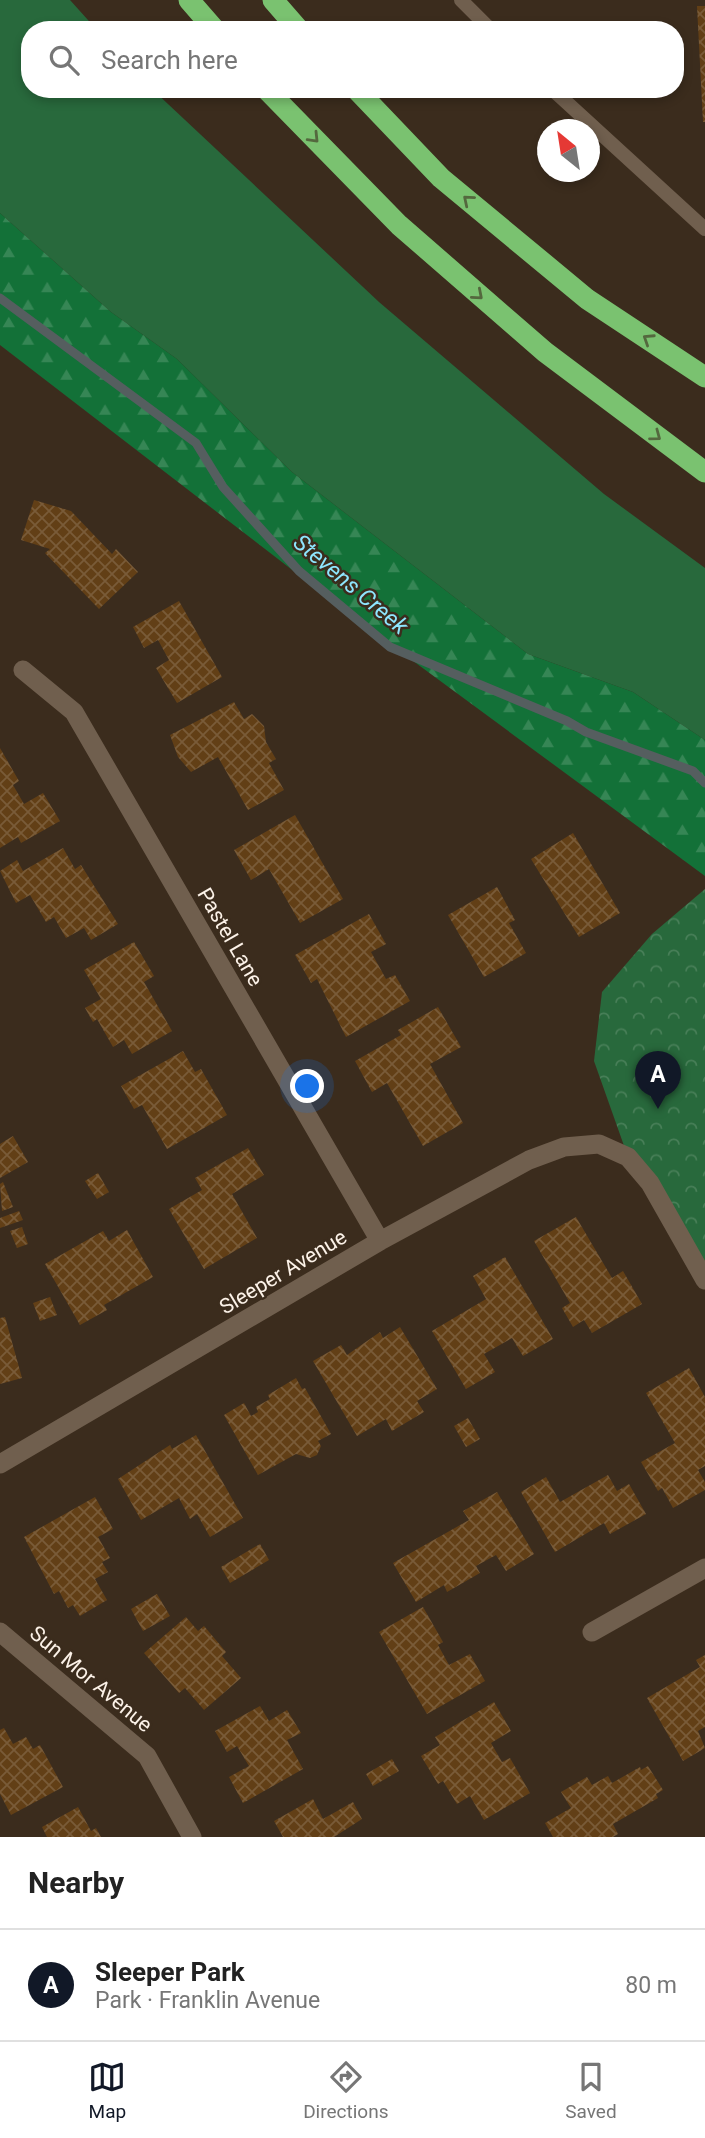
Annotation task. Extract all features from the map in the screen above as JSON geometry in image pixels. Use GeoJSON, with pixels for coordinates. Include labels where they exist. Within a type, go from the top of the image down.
{"type":"FeatureCollection","features":[{"type":"Feature","properties":{"kind":"highway"},"geometry":{"type":"LineString","coordinates":[[189,0],[207,21]]}},
{"type":"Feature","properties":{"kind":"highway"},"geometry":{"type":"LineString","coordinates":[[273,0],[291,21]]}},
{"type":"Feature","properties":{"kind":"highway"},"geometry":{"type":"LineString","coordinates":[[275,98],[399,225],[534,343],[705,472]]}},
{"type":"Feature","properties":{"kind":"highway"},"geometry":{"type":"LineString","coordinates":[[365,98],[441,178],[577,290],[705,377]]}},
{"type":"Feature","properties":{"kind":"street","name":"Pastel Lane"},"geometry":{"type":"LineString","coordinates":[[23,670],[74,712],[380,1241]]}},
{"type":"Feature","properties":{"kind":"street","name":"Sleeper Avenue"},"geometry":{"type":"LineString","coordinates":[[0,1464],[380,1241],[529,1160],[564,1147],[599,1144],[628,1157],[650,1183],[705,1280]]}},
{"type":"Feature","properties":{"kind":"street"},"geometry":{"type":"LineString","coordinates":[[592,1632],[705,1569]]}},
{"type":"Feature","properties":{"kind":"street","name":"Sun Mor Avenue"},"geometry":{"type":"LineString","coordinates":[[0,1632],[147,1756],[192,1837]]}},
{"type":"Feature","properties":{"kind":"lane"},"geometry":{"type":"LineString","coordinates":[[460,0],[482,21]]}},
{"type":"Feature","properties":{"kind":"lane"},"geometry":{"type":"LineString","coordinates":[[562,98],[705,229]]}},
{"type":"Feature","properties":{"kind":"green space"},"geometry":{"type":"Polygon","coordinates":[[[0,0],[70,0],[89,21],[21,21],[21,98],[162,98],[379,302],[604,494],[705,568],[705,740],[633,692],[528,654],[292,472],[177,359],[111,312],[0,213],[0,0]]]}},
{"type":"Feature","properties":{"kind":"green space"},"geometry":{"type":"Polygon","coordinates":[[[0,213],[111,312],[177,359],[292,472],[528,654],[633,692],[705,740],[705,876],[352,616],[0,345],[0,213]]]}},
{"type":"Feature","properties":{"kind":"green space"},"geometry":{"type":"Polygon","coordinates":[[[705,889],[705,1280],[628,1157],[594,1061],[602,992],[652,934],[705,889]]]}},
{"type":"Feature","properties":{"kind":"building"},"geometry":{"type":"Polygon","coordinates":[[[697,6],[705,6],[705,122],[703,122],[697,6]]]}},
{"type":"Feature","properties":{"kind":"building"},"geometry":{"type":"Polygon","coordinates":[[[34,500],[71,511],[112,554],[116,549],[138,572],[99,609],[45,553],[50,549],[21,540],[34,500]]]}},
{"type":"Feature","properties":{"kind":"building"},"geometry":{"type":"Polygon","coordinates":[[[179,601],[222,677],[177,703],[156,668],[169,660],[158,640],[144,648],[133,627],[179,601]]]}},
{"type":"Feature","properties":{"kind":"building"},"geometry":{"type":"Polygon","coordinates":[[[234,702],[244,719],[252,714],[264,726],[266,742],[276,759],[269,763],[284,790],[248,810],[218,757],[191,772],[178,757],[170,735],[234,702]]]}},
{"type":"Feature","properties":{"kind":"building"},"geometry":{"type":"Polygon","coordinates":[[[0,748],[19,781],[13,785],[24,804],[43,793],[60,821],[21,843],[18,837],[0,848],[0,748]]]}},
{"type":"Feature","properties":{"kind":"building"},"geometry":{"type":"Polygon","coordinates":[[[295,815],[343,899],[300,923],[269,869],[251,880],[234,850],[295,815]]]}},
{"type":"Feature","properties":{"kind":"building"},"geometry":{"type":"Polygon","coordinates":[[[573,833],[620,913],[579,937],[531,859],[573,833]]]}},
{"type":"Feature","properties":{"kind":"building"},"geometry":{"type":"Polygon","coordinates":[[[63,848],[75,869],[81,865],[118,924],[91,940],[84,928],[66,938],[54,917],[46,922],[30,895],[16,903],[0,871],[17,860],[23,871],[63,848]]]}},
{"type":"Feature","properties":{"kind":"building"},"geometry":{"type":"Polygon","coordinates":[[[497,887],[515,920],[509,923],[526,953],[484,977],[448,915],[497,887]]]}},
{"type":"Feature","properties":{"kind":"building"},"geometry":{"type":"Polygon","coordinates":[[[369,914],[386,944],[371,952],[386,979],[395,975],[410,1001],[346,1037],[317,979],[311,983],[295,955],[369,914]]]}},
{"type":"Feature","properties":{"kind":"building"},"geometry":{"type":"Polygon","coordinates":[[[134,942],[154,976],[144,982],[172,1031],[132,1054],[124,1040],[113,1047],[97,1019],[93,1022],[85,1008],[101,999],[84,970],[134,942]]]}},
{"type":"Feature","properties":{"kind":"building"},"geometry":{"type":"Polygon","coordinates":[[[438,1007],[461,1047],[430,1064],[463,1123],[423,1146],[387,1083],[372,1092],[355,1061],[401,1035],[398,1030],[438,1007]]]}},
{"type":"Feature","properties":{"kind":"building"},"geometry":{"type":"Polygon","coordinates":[[[183,1051],[195,1072],[201,1069],[227,1115],[167,1149],[142,1105],[134,1109],[121,1086],[183,1051]]]}},
{"type":"Feature","properties":{"kind":"building"},"geometry":{"type":"Polygon","coordinates":[[[13,1136],[28,1162],[0,1178],[0,1144],[13,1136]]]}},
{"type":"Feature","properties":{"kind":"building"},"geometry":{"type":"Polygon","coordinates":[[[248,1148],[264,1175],[232,1194],[257,1238],[204,1269],[169,1209],[202,1190],[195,1178],[248,1148]]]}},
{"type":"Feature","properties":{"kind":"building"},"geometry":{"type":"Polygon","coordinates":[[[98,1173],[109,1192],[97,1199],[85,1181],[98,1173]]]}},
{"type":"Feature","properties":{"kind":"building"},"geometry":{"type":"Polygon","coordinates":[[[3,1182],[13,1207],[2,1211],[0,1184],[3,1182]]]}},
{"type":"Feature","properties":{"kind":"building"},"geometry":{"type":"Polygon","coordinates":[[[19,1211],[23,1220],[0,1228],[0,1218],[19,1211]]]}},
{"type":"Feature","properties":{"kind":"building"},"geometry":{"type":"Polygon","coordinates":[[[576,1217],[612,1278],[623,1271],[642,1304],[592,1333],[584,1320],[573,1327],[562,1308],[570,1303],[534,1241],[576,1217]]]}},
{"type":"Feature","properties":{"kind":"building"},"geometry":{"type":"Polygon","coordinates":[[[22,1227],[28,1244],[17,1248],[10,1231],[22,1227]]]}},
{"type":"Feature","properties":{"kind":"building"},"geometry":{"type":"Polygon","coordinates":[[[127,1230],[153,1277],[104,1305],[107,1310],[80,1325],[45,1264],[103,1231],[109,1241],[127,1230]]]}},
{"type":"Feature","properties":{"kind":"building"},"geometry":{"type":"Polygon","coordinates":[[[505,1257],[553,1339],[523,1356],[512,1338],[484,1354],[495,1372],[466,1389],[432,1331],[486,1299],[473,1276],[505,1257]]]}},
{"type":"Feature","properties":{"kind":"building"},"geometry":{"type":"Polygon","coordinates":[[[50,1297],[57,1315],[40,1321],[33,1303],[50,1297]]]}},
{"type":"Feature","properties":{"kind":"building"},"geometry":{"type":"Polygon","coordinates":[[[5,1317],[22,1378],[0,1384],[0,1318],[5,1317]]]}},
{"type":"Feature","properties":{"kind":"building"},"geometry":{"type":"Polygon","coordinates":[[[400,1327],[437,1389],[417,1401],[424,1412],[392,1431],[386,1419],[357,1436],[313,1361],[341,1345],[347,1355],[380,1332],[383,1338],[400,1327]]]}},
{"type":"Feature","properties":{"kind":"building"},"geometry":{"type":"Polygon","coordinates":[[[689,1368],[705,1397],[705,1466],[698,1470],[705,1482],[705,1490],[673,1508],[662,1488],[658,1491],[641,1462],[675,1443],[646,1393],[689,1368]]]}},
{"type":"Feature","properties":{"kind":"building"},"geometry":{"type":"Polygon","coordinates":[[[296,1378],[302,1389],[305,1388],[331,1434],[318,1441],[321,1446],[317,1455],[310,1458],[296,1454],[258,1475],[224,1415],[244,1403],[251,1416],[258,1412],[256,1407],[270,1399],[268,1395],[296,1378]]]}},
{"type":"Feature","properties":{"kind":"building"},"geometry":{"type":"Polygon","coordinates":[[[468,1418],[480,1439],[466,1447],[454,1426],[468,1418]]]}},
{"type":"Feature","properties":{"kind":"building"},"geometry":{"type":"Polygon","coordinates":[[[196,1435],[243,1518],[210,1537],[197,1514],[190,1519],[179,1498],[141,1520],[118,1479],[170,1445],[172,1449],[196,1435]]]}},
{"type":"Feature","properties":{"kind":"building"},"geometry":{"type":"Polygon","coordinates":[[[608,1475],[617,1491],[629,1484],[646,1514],[610,1534],[604,1523],[555,1552],[521,1492],[546,1477],[560,1502],[608,1475]]]}},
{"type":"Feature","properties":{"kind":"building"},"geometry":{"type":"Polygon","coordinates":[[[497,1492],[534,1554],[506,1571],[496,1555],[476,1566],[480,1573],[447,1592],[444,1585],[416,1602],[393,1563],[469,1520],[463,1511],[497,1492]]]}},
{"type":"Feature","properties":{"kind":"building"},"geometry":{"type":"Polygon","coordinates":[[[95,1497],[113,1529],[98,1537],[110,1558],[102,1562],[108,1572],[95,1579],[107,1600],[80,1616],[73,1605],[68,1608],[59,1591],[54,1594],[24,1537],[95,1497]]]}},
{"type":"Feature","properties":{"kind":"building"},"geometry":{"type":"Polygon","coordinates":[[[260,1544],[269,1560],[230,1583],[221,1567],[260,1544]]]}},
{"type":"Feature","properties":{"kind":"building"},"geometry":{"type":"Polygon","coordinates":[[[157,1594],[170,1616],[143,1631],[131,1609],[157,1594]]]}},
{"type":"Feature","properties":{"kind":"building"},"geometry":{"type":"Polygon","coordinates":[[[423,1607],[443,1642],[438,1645],[449,1665],[470,1654],[485,1681],[427,1714],[379,1632],[423,1607]]]}},
{"type":"Feature","properties":{"kind":"building"},"geometry":{"type":"Polygon","coordinates":[[[186,1617],[198,1631],[204,1626],[226,1652],[222,1656],[241,1678],[204,1710],[185,1688],[179,1693],[144,1653],[186,1617]]]}},
{"type":"Feature","properties":{"kind":"building"},"geometry":{"type":"Polygon","coordinates":[[[705,1655],[705,1727],[698,1731],[705,1748],[683,1761],[647,1698],[700,1667],[696,1660],[705,1655]]]}},
{"type":"Feature","properties":{"kind":"building"},"geometry":{"type":"Polygon","coordinates":[[[494,1702],[511,1731],[491,1743],[502,1762],[510,1758],[530,1793],[484,1820],[470,1796],[457,1804],[443,1781],[438,1784],[421,1756],[440,1745],[435,1737],[494,1702]]]}},
{"type":"Feature","properties":{"kind":"building"},"geometry":{"type":"Polygon","coordinates":[[[260,1706],[269,1721],[287,1710],[301,1733],[287,1740],[303,1769],[243,1803],[229,1777],[249,1766],[237,1746],[227,1752],[215,1731],[260,1706]]]}},
{"type":"Feature","properties":{"kind":"building"},"geometry":{"type":"Polygon","coordinates":[[[4,1728],[13,1744],[26,1737],[33,1749],[40,1745],[63,1787],[11,1815],[0,1794],[0,1730],[4,1728]]]}},
{"type":"Feature","properties":{"kind":"building"},"geometry":{"type":"Polygon","coordinates":[[[392,1759],[399,1771],[373,1786],[366,1774],[392,1759]]]}},
{"type":"Feature","properties":{"kind":"building"},"geometry":{"type":"Polygon","coordinates":[[[648,1766],[663,1790],[656,1794],[658,1798],[613,1824],[618,1834],[613,1837],[553,1837],[545,1823],[571,1808],[561,1792],[587,1777],[592,1785],[608,1776],[612,1783],[640,1767],[641,1770],[648,1766]]]}},
{"type":"Feature","properties":{"kind":"building"},"geometry":{"type":"Polygon","coordinates":[[[313,1799],[323,1819],[353,1802],[362,1819],[334,1837],[283,1837],[274,1821],[313,1799]]]}},
{"type":"Feature","properties":{"kind":"building"},"geometry":{"type":"Polygon","coordinates":[[[78,1807],[91,1831],[96,1828],[101,1837],[47,1837],[42,1827],[78,1807]]]}},
{"type":"Feature","properties":{"kind":"waterway","name":"Stevens Creek"},"geometry":{"type":"LineString","coordinates":[[0,298],[196,443],[223,487],[299,571],[390,647],[567,721],[586,732],[693,771],[705,783]]}},
{"type":"Feature","properties":{"kind":"place","name":"Sleeper Park"},"geometry":{"type":"Point","coordinates":[658,1109]}}]}
